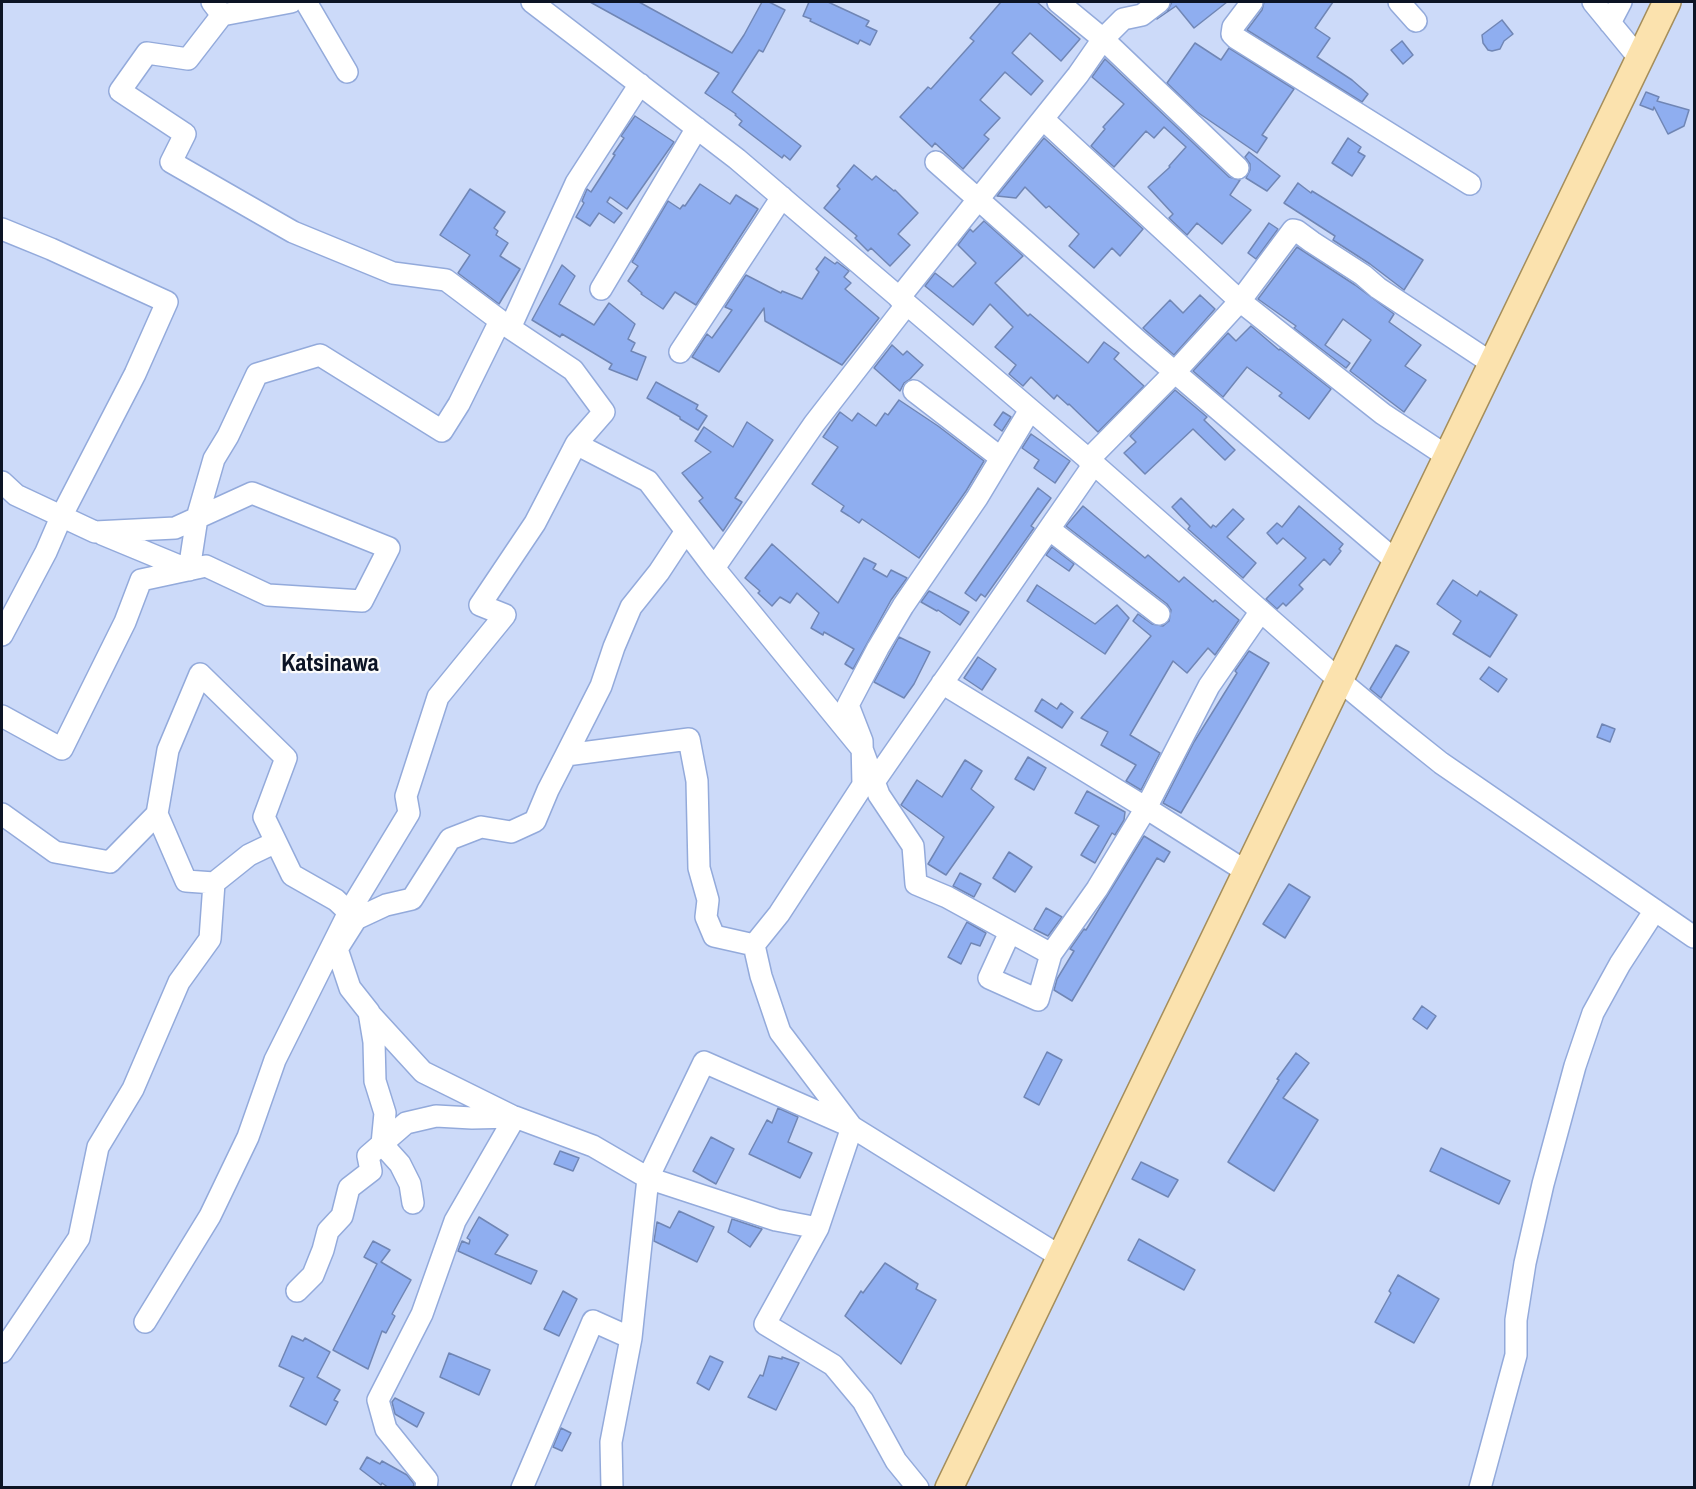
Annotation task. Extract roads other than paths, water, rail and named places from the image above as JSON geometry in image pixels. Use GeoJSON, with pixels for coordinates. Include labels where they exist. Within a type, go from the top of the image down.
{"type":"FeatureCollection","features":[{"type":"Feature","properties":{"kind":"main road"},"geometry":{"type":"LineString","coordinates":[[949,1488],[1667,2]]}},
{"type":"Feature","properties":{"kind":"street"},"geometry":{"type":"LineString","coordinates":[[145,1322],[210,1216],[248,1137],[275,1060],[409,813],[406,796],[438,696],[505,615],[480,605],[535,523],[576,444],[604,412],[573,370],[505,325],[446,280],[393,273],[293,232],[171,162],[185,134],[120,91],[147,53],[188,59],[217,8],[291,2]]}},
{"type":"Feature","properties":{"kind":"street"},"geometry":{"type":"LineString","coordinates":[[306,2],[347,72]]}},
{"type":"Feature","properties":{"kind":"street"},"geometry":{"type":"LineString","coordinates":[[532,2],[697,128],[782,197],[1091,462],[1340,680],[1441,763],[1695,937]]}},
{"type":"Feature","properties":{"kind":"street"},"geometry":{"type":"LineString","coordinates":[[1058,2],[1103,39],[1238,168]]}},
{"type":"Feature","properties":{"kind":"street"},"geometry":{"type":"LineString","coordinates":[[714,568],[903,301],[979,198],[1078,75],[1121,10],[1135,18],[1159,2]]}},
{"type":"Feature","properties":{"kind":"street"},"geometry":{"type":"LineString","coordinates":[[1252,2],[1233,27],[1232,34],[1236,38],[1470,184]]}},
{"type":"Feature","properties":{"kind":"street"},"geometry":{"type":"LineString","coordinates":[[1399,2],[1416,21]]}},
{"type":"Feature","properties":{"kind":"street"},"geometry":{"type":"LineString","coordinates":[[1593,2],[1639,58]]}},
{"type":"Feature","properties":{"kind":"street"},"geometry":{"type":"LineString","coordinates":[[1610,23],[1621,2]]}},
{"type":"Feature","properties":{"kind":"street"},"geometry":{"type":"LineString","coordinates":[[189,570],[197,518],[214,459],[228,436],[257,374],[320,355],[442,431],[505,325],[576,183],[640,84]]}},
{"type":"Feature","properties":{"kind":"street"},"geometry":{"type":"LineString","coordinates":[[1042,119],[1240,301],[1383,414],[1448,457]]}},
{"type":"Feature","properties":{"kind":"street"},"geometry":{"type":"LineString","coordinates":[[601,289],[697,128]]}},
{"type":"Feature","properties":{"kind":"street"},"geometry":{"type":"LineString","coordinates":[[936,162],[1175,372],[1397,562]]}},
{"type":"Feature","properties":{"kind":"street"},"geometry":{"type":"LineString","coordinates":[[680,352],[782,197]]}},
{"type":"Feature","properties":{"kind":"street"},"geometry":{"type":"LineString","coordinates":[[2,229],[166,302],[135,374],[2,635]]}},
{"type":"Feature","properties":{"kind":"street"},"geometry":{"type":"LineString","coordinates":[[874,782],[1049,529],[1091,462],[1240,301],[1293,230],[1493,364]]}},
{"type":"Feature","properties":{"kind":"street"},"geometry":{"type":"LineString","coordinates":[[914,391],[1001,458]]}},
{"type":"Feature","properties":{"kind":"street"},"geometry":{"type":"LineString","coordinates":[[754,945],[779,914],[863,785],[862,741],[848,705],[903,606],[977,498],[1030,410]]}},
{"type":"Feature","properties":{"kind":"street"},"geometry":{"type":"LineString","coordinates":[[576,444],[648,481],[714,568],[862,749],[879,795],[913,846],[915,884],[947,897],[1051,954]]}},
{"type":"Feature","properties":{"kind":"street"},"geometry":{"type":"LineString","coordinates":[[2,483],[16,495],[95,532],[189,570]]}},
{"type":"Feature","properties":{"kind":"street"},"geometry":{"type":"LineString","coordinates":[[2,716],[62,749],[125,622],[141,580],[206,566],[268,595],[362,601],[389,548],[252,493],[175,528],[95,532]]}},
{"type":"Feature","properties":{"kind":"street"},"geometry":{"type":"LineString","coordinates":[[1049,529],[1159,615]]}},
{"type":"Feature","properties":{"kind":"street"},"geometry":{"type":"LineString","coordinates":[[686,531],[659,572],[631,607],[601,686],[548,790],[536,821],[511,832],[481,827],[450,839],[412,899],[353,916],[337,949],[350,988],[423,1072],[515,1117],[594,1146],[648,1178],[776,1220],[818,1228]]}},
{"type":"Feature","properties":{"kind":"street"},"geometry":{"type":"LineString","coordinates":[[1010,932],[989,978],[1038,1000],[1051,954],[1097,889],[1146,807],[1209,686],[1261,611]]}},
{"type":"Feature","properties":{"kind":"street"},"geometry":{"type":"LineString","coordinates":[[276,842],[249,855],[214,884],[186,882],[157,814],[168,750],[200,674],[286,758],[264,817],[292,875],[336,900],[353,916]]}},
{"type":"Feature","properties":{"kind":"street"},"geometry":{"type":"LineString","coordinates":[[942,683],[1146,807],[1247,872]]}},
{"type":"Feature","properties":{"kind":"street"},"geometry":{"type":"LineString","coordinates":[[566,755],[689,739],[697,781],[699,868],[708,900],[706,917],[714,936],[754,945]]}},
{"type":"Feature","properties":{"kind":"street"},"geometry":{"type":"LineString","coordinates":[[2,814],[55,852],[110,862],[157,814]]}},
{"type":"Feature","properties":{"kind":"street"},"geometry":{"type":"LineString","coordinates":[[2,1352],[79,1238],[98,1147],[133,1089],[179,982],[210,939],[214,884]]}},
{"type":"Feature","properties":{"kind":"street"},"geometry":{"type":"LineString","coordinates":[[1480,1488],[1516,1355],[1516,1320],[1527,1251],[1575,1066],[1593,1013],[1620,964],[1655,910]]}},
{"type":"Feature","properties":{"kind":"street"},"geometry":{"type":"LineString","coordinates":[[754,945],[761,976],[780,1032],[852,1127]]}},
{"type":"Feature","properties":{"kind":"street"},"geometry":{"type":"LineString","coordinates":[[369,1012],[374,1042],[375,1081],[385,1113],[382,1144],[400,1164],[410,1184],[413,1203]]}},
{"type":"Feature","properties":{"kind":"street"},"geometry":{"type":"LineString","coordinates":[[612,1488],[612,1442],[631,1338],[648,1178],[704,1062],[852,1127],[1061,1257]]}},
{"type":"Feature","properties":{"kind":"street"},"geometry":{"type":"LineString","coordinates":[[297,1291],[313,1275],[328,1231],[342,1216],[349,1188],[371,1171],[368,1156],[406,1123],[436,1116],[515,1117]]}},
{"type":"Feature","properties":{"kind":"street"},"geometry":{"type":"LineString","coordinates":[[426,1488],[426,1480],[386,1429],[378,1400],[422,1314],[455,1221],[515,1117]]}},
{"type":"Feature","properties":{"kind":"street"},"geometry":{"type":"LineString","coordinates":[[852,1127],[818,1228],[765,1324],[833,1365],[863,1401],[896,1461],[918,1488]]}},
{"type":"Feature","properties":{"kind":"street"},"geometry":{"type":"LineString","coordinates":[[522,1488],[593,1321],[631,1338]]}},
{"type":"Feature","properties":{"kind":"district","name":"Katsinawa"},"geometry":{"type":"Point","coordinates":[330,665]}}]}
